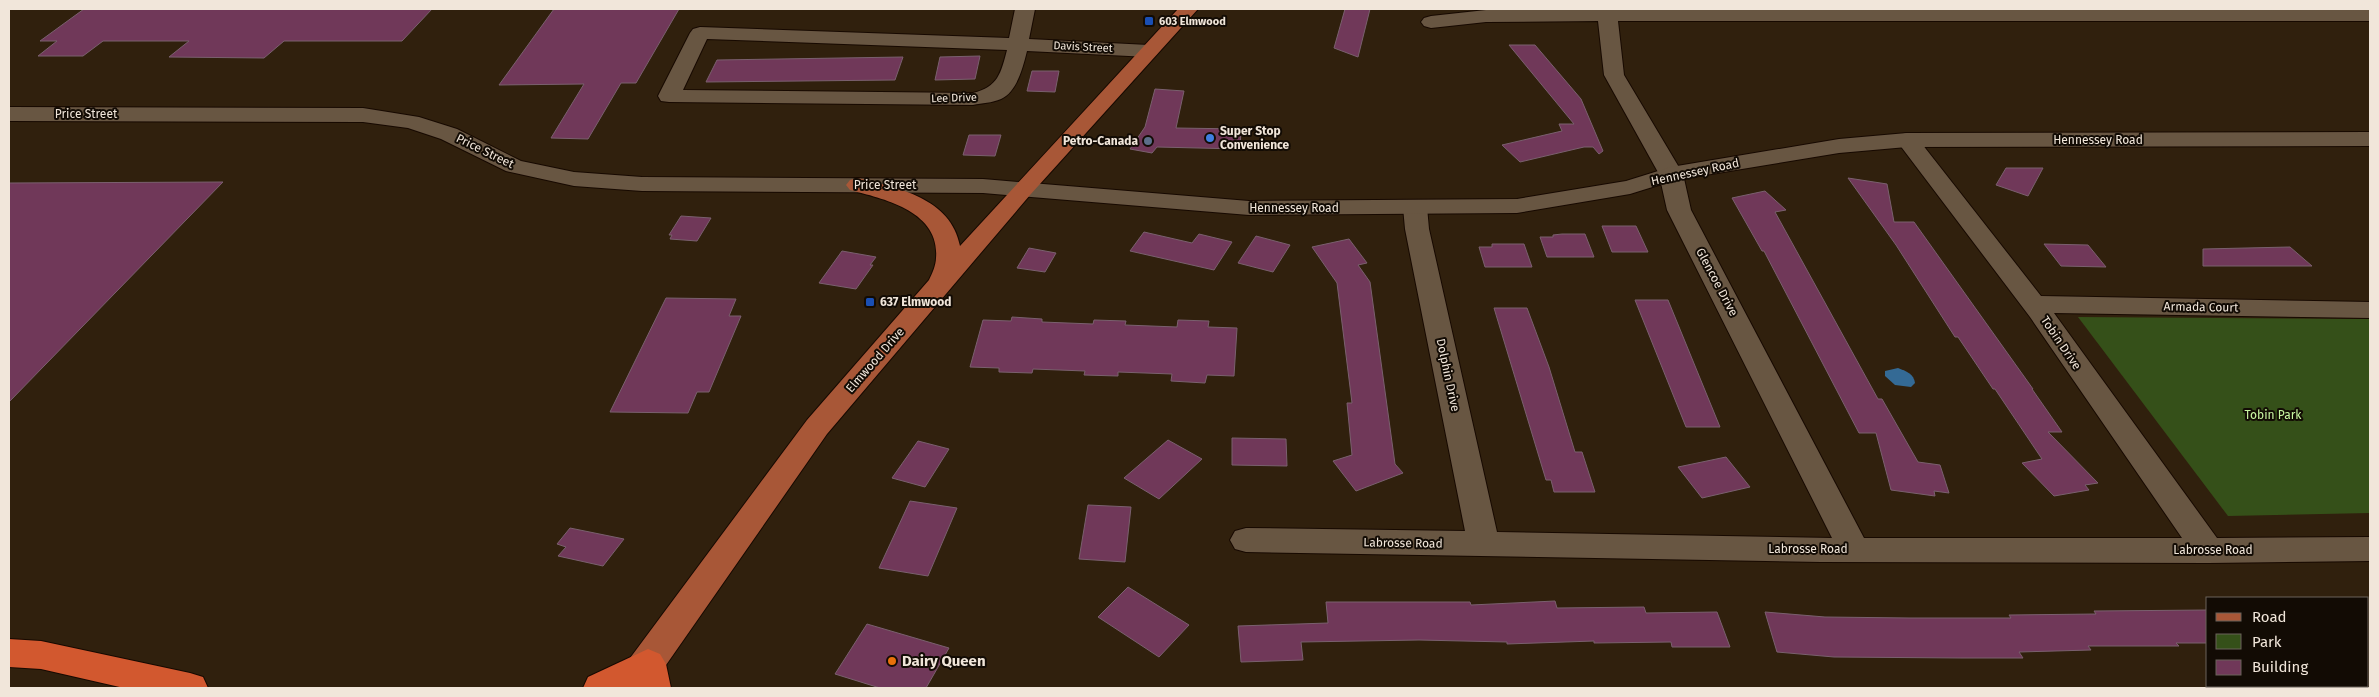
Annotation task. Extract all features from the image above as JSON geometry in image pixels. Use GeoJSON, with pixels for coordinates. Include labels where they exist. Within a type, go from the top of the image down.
{"type":"FeatureCollection","features":[{"type":"Feature","properties":{"kind":"highway"},"geometry":{"type":"LineString","coordinates":[[9,652],[41,655],[190,688]]}},
{"type":"Feature","properties":{"kind":"highway"},"geometry":{"type":"LineString","coordinates":[[601,688],[643,680]]}},
{"type":"Feature","properties":{"kind":"main road","name":"Elmwood Drive"},"geometry":{"type":"LineString","coordinates":[[643,680],[816,427],[1022,190],[1188,9]]}},
{"type":"Feature","properties":{"kind":"main road"},"geometry":{"type":"LineString","coordinates":[[858,185],[903,198],[929,213],[945,233],[949,258],[941,285]]}},
{"type":"Feature","properties":{"kind":"street"},"geometry":{"type":"LineString","coordinates":[[1017,44],[1025,9]]}},
{"type":"Feature","properties":{"kind":"street"},"geometry":{"type":"LineString","coordinates":[[1431,22],[1486,16],[1607,12],[2370,15]]}},
{"type":"Feature","properties":{"kind":"street","name":"Glencoe Drive"},"geometry":{"type":"LineString","coordinates":[[1607,12],[1614,75],[1671,174],[1679,210],[1854,549]]}},
{"type":"Feature","properties":{"kind":"street","name":"Lee Drive"},"geometry":{"type":"LineString","coordinates":[[700,33],[809,34],[1017,44],[1008,81],[996,94],[973,99],[669,96],[700,33]]}},
{"type":"Feature","properties":{"kind":"street","name":"Davis Street"},"geometry":{"type":"LineString","coordinates":[[1017,44],[1149,51]]}},
{"type":"Feature","properties":{"kind":"street","name":"Price Street"},"geometry":{"type":"LineString","coordinates":[[9,114],[363,115],[411,122],[449,134],[514,166],[574,179],[642,184],[983,186],[1022,190]]}},
{"type":"Feature","properties":{"kind":"street","name":"Hennessey Road"},"geometry":{"type":"LineString","coordinates":[[1022,190],[1249,208],[1517,206],[1630,187],[1671,174],[1839,146],[1907,140],[2370,139]]}},
{"type":"Feature","properties":{"kind":"street","name":"Tobin Drive"},"geometry":{"type":"LineString","coordinates":[[1907,140],[2032,304],[2208,551]]}},
{"type":"Feature","properties":{"kind":"street","name":"Dolphin Drive"},"geometry":{"type":"LineString","coordinates":[[1415,207],[1417,229],[1483,543]]}},
{"type":"Feature","properties":{"kind":"street","name":"Armada Court"},"geometry":{"type":"LineString","coordinates":[[2032,304],[2370,310]]}},
{"type":"Feature","properties":{"kind":"street","name":"Labrosse Road"},"geometry":{"type":"LineString","coordinates":[[1246,540],[1854,549],[2208,551],[2370,549]]}},
{"type":"Feature","properties":{"kind":"green space","name":"Tobin Park"},"geometry":{"type":"Polygon","coordinates":[[[2078,317],[2370,319],[2370,513],[2228,516],[2078,317]]]}},
{"type":"Feature","properties":{"kind":"water"},"geometry":{"type":"Polygon","coordinates":[[[1898,368],[1913,377],[1915,383],[1911,387],[1895,385],[1885,376],[1885,371],[1898,368]]]}},
{"type":"Feature","properties":{"kind":"building"},"geometry":{"type":"Polygon","coordinates":[[[84,9],[432,9],[402,41],[284,41],[264,58],[169,57],[189,41],[103,41],[83,56],[38,56],[57,41],[40,41],[84,9]]]}},
{"type":"Feature","properties":{"kind":"building"},"geometry":{"type":"Polygon","coordinates":[[[554,9],[679,9],[636,83],[621,83],[588,139],[551,138],[584,84],[499,85],[554,9]]]}},
{"type":"Feature","properties":{"kind":"building"},"geometry":{"type":"Polygon","coordinates":[[[1345,9],[1370,9],[1358,57],[1334,48],[1345,9]]]}},
{"type":"Feature","properties":{"kind":"building"},"geometry":{"type":"Polygon","coordinates":[[[1509,45],[1535,45],[1581,99],[1603,151],[1599,154],[1593,147],[1584,147],[1520,162],[1502,145],[1562,131],[1559,124],[1574,124],[1509,45]]]}},
{"type":"Feature","properties":{"kind":"building"},"geometry":{"type":"Polygon","coordinates":[[[980,56],[975,79],[935,80],[940,57],[980,56]]]}},
{"type":"Feature","properties":{"kind":"building"},"geometry":{"type":"Polygon","coordinates":[[[903,57],[895,80],[706,82],[717,60],[903,57]]]}},
{"type":"Feature","properties":{"kind":"building"},"geometry":{"type":"Polygon","coordinates":[[[1032,71],[1059,71],[1055,92],[1027,91],[1032,71]]]}},
{"type":"Feature","properties":{"kind":"building"},"geometry":{"type":"Polygon","coordinates":[[[1155,89],[1184,91],[1176,128],[1241,129],[1240,149],[1157,147],[1152,153],[1130,149],[1145,127],[1155,89]]]}},
{"type":"Feature","properties":{"kind":"building"},"geometry":{"type":"Polygon","coordinates":[[[969,135],[1001,135],[995,156],[963,155],[969,135]]]}},
{"type":"Feature","properties":{"kind":"building"},"geometry":{"type":"Polygon","coordinates":[[[2006,168],[2043,168],[2028,196],[1996,185],[2006,168]]]}},
{"type":"Feature","properties":{"kind":"building"},"geometry":{"type":"Polygon","coordinates":[[[1848,178],[1887,184],[1894,222],[1914,222],[2062,432],[2048,432],[2098,483],[2085,485],[2089,490],[2054,496],[2022,463],[2042,459],[1958,337],[1955,337],[1896,245],[1848,178]]]}},
{"type":"Feature","properties":{"kind":"building"},"geometry":{"type":"Polygon","coordinates":[[[223,182],[9,402],[9,183],[223,182]]]}},
{"type":"Feature","properties":{"kind":"building"},"geometry":{"type":"Polygon","coordinates":[[[1765,191],[1786,210],[1775,212],[1878,399],[1882,399],[1918,462],[1940,465],[1949,493],[1934,491],[1935,496],[1891,490],[1876,433],[1859,433],[1764,251],[1762,251],[1732,198],[1765,191]]]}},
{"type":"Feature","properties":{"kind":"building"},"geometry":{"type":"Polygon","coordinates":[[[681,216],[711,218],[697,241],[670,239],[672,235],[669,235],[681,216]]]}},
{"type":"Feature","properties":{"kind":"building"},"geometry":{"type":"Polygon","coordinates":[[[1602,226],[1636,226],[1648,252],[1612,252],[1602,226]]]}},
{"type":"Feature","properties":{"kind":"building"},"geometry":{"type":"Polygon","coordinates":[[[1144,232],[1192,243],[1199,234],[1232,242],[1214,270],[1130,251],[1144,232]]]}},
{"type":"Feature","properties":{"kind":"building"},"geometry":{"type":"Polygon","coordinates":[[[1585,234],[1594,257],[1547,257],[1540,237],[1553,237],[1553,235],[1585,234]]]}},
{"type":"Feature","properties":{"kind":"building"},"geometry":{"type":"Polygon","coordinates":[[[1256,236],[1290,245],[1273,272],[1238,263],[1256,236]]]}},
{"type":"Feature","properties":{"kind":"building"},"geometry":{"type":"Polygon","coordinates":[[[1349,239],[1367,263],[1358,265],[1370,282],[1395,464],[1403,473],[1356,491],[1333,461],[1352,455],[1347,403],[1352,403],[1337,283],[1312,247],[1349,239]]]}},
{"type":"Feature","properties":{"kind":"building"},"geometry":{"type":"Polygon","coordinates":[[[1492,244],[1524,244],[1532,267],[1485,267],[1479,247],[1492,247],[1492,244]]]}},
{"type":"Feature","properties":{"kind":"building"},"geometry":{"type":"Polygon","coordinates":[[[2044,244],[2088,245],[2106,267],[2061,266],[2044,244]]]}},
{"type":"Feature","properties":{"kind":"building"},"geometry":{"type":"Polygon","coordinates":[[[2290,247],[2312,266],[2203,266],[2203,249],[2290,247]]]}},
{"type":"Feature","properties":{"kind":"building"},"geometry":{"type":"Polygon","coordinates":[[[1029,248],[1056,253],[1045,272],[1017,268],[1029,248]]]}},
{"type":"Feature","properties":{"kind":"building"},"geometry":{"type":"Polygon","coordinates":[[[842,251],[876,257],[870,265],[873,265],[856,289],[819,283],[842,251]]]}},
{"type":"Feature","properties":{"kind":"building"},"geometry":{"type":"Polygon","coordinates":[[[666,298],[736,299],[729,316],[741,316],[709,392],[697,392],[688,413],[610,412],[666,298]]]}},
{"type":"Feature","properties":{"kind":"building"},"geometry":{"type":"Polygon","coordinates":[[[1635,300],[1668,300],[1720,427],[1686,427],[1635,300]]]}},
{"type":"Feature","properties":{"kind":"building"},"geometry":{"type":"Polygon","coordinates":[[[1494,308],[1527,308],[1549,367],[1575,452],[1582,452],[1595,492],[1554,492],[1551,480],[1546,480],[1494,308]]]}},
{"type":"Feature","properties":{"kind":"building"},"geometry":{"type":"Polygon","coordinates":[[[1012,317],[1042,319],[1042,322],[1093,324],[1094,320],[1126,321],[1125,325],[1177,327],[1178,320],[1209,321],[1208,327],[1237,328],[1234,376],[1207,375],[1205,383],[1171,381],[1172,374],[1118,372],[1118,376],[1084,375],[1085,371],[1033,369],[1032,373],[999,372],[999,368],[970,367],[983,320],[1011,321],[1012,317]]]}},
{"type":"Feature","properties":{"kind":"building"},"geometry":{"type":"Polygon","coordinates":[[[1232,438],[1286,439],[1287,466],[1232,465],[1232,438]]]}},
{"type":"Feature","properties":{"kind":"building"},"geometry":{"type":"Polygon","coordinates":[[[1168,440],[1202,459],[1159,499],[1124,478],[1168,440]]]}},
{"type":"Feature","properties":{"kind":"building"},"geometry":{"type":"Polygon","coordinates":[[[918,441],[949,449],[925,487],[892,478],[918,441]]]}},
{"type":"Feature","properties":{"kind":"building"},"geometry":{"type":"Polygon","coordinates":[[[1726,457],[1750,487],[1702,498],[1678,467],[1726,457]]]}},
{"type":"Feature","properties":{"kind":"building"},"geometry":{"type":"Polygon","coordinates":[[[910,501],[957,508],[928,576],[879,568],[910,501]]]}},
{"type":"Feature","properties":{"kind":"building"},"geometry":{"type":"Polygon","coordinates":[[[1088,505],[1131,507],[1125,562],[1079,559],[1088,505]]]}},
{"type":"Feature","properties":{"kind":"building"},"geometry":{"type":"Polygon","coordinates":[[[570,528],[624,539],[603,566],[558,556],[566,547],[557,544],[570,528]]]}},
{"type":"Feature","properties":{"kind":"building"},"geometry":{"type":"Polygon","coordinates":[[[1128,587],[1189,625],[1159,657],[1098,617],[1128,587]]]}},
{"type":"Feature","properties":{"kind":"building"},"geometry":{"type":"Polygon","coordinates":[[[1555,601],[1557,608],[1644,607],[1646,613],[1717,612],[1730,647],[1672,647],[1671,642],[1594,643],[1594,641],[1507,644],[1507,642],[1419,640],[1301,642],[1303,660],[1241,662],[1238,626],[1328,623],[1326,602],[1470,602],[1471,605],[1555,601]]]}},
{"type":"Feature","properties":{"kind":"building"},"geometry":{"type":"Polygon","coordinates":[[[2206,610],[2206,643],[2176,643],[2179,646],[2088,646],[2091,650],[2019,652],[2023,658],[1834,657],[1777,652],[1765,612],[1825,617],[2011,618],[2009,615],[2096,614],[2094,611],[2206,610]]]}},
{"type":"Feature","properties":{"kind":"building","name":"Dairy Queen"},"geometry":{"type":"Polygon","coordinates":[[[867,624],[949,648],[926,688],[880,688],[835,674],[867,624]]]}},
{"type":"Feature","properties":{"kind":"place","name":"603 Elmwood"},"geometry":{"type":"Point","coordinates":[1149,21]}},
{"type":"Feature","properties":{"kind":"place","name":"Super Stop Convenience"},"geometry":{"type":"Point","coordinates":[1210,138]}},
{"type":"Feature","properties":{"kind":"place","name":"Petro-Canada"},"geometry":{"type":"Point","coordinates":[1148,141]}},
{"type":"Feature","properties":{"kind":"place","name":"637 Elmwood"},"geometry":{"type":"Point","coordinates":[870,302]}},
{"type":"Feature","properties":{"kind":"place","name":"Dairy Queen"},"geometry":{"type":"Point","coordinates":[892,661]}}]}
